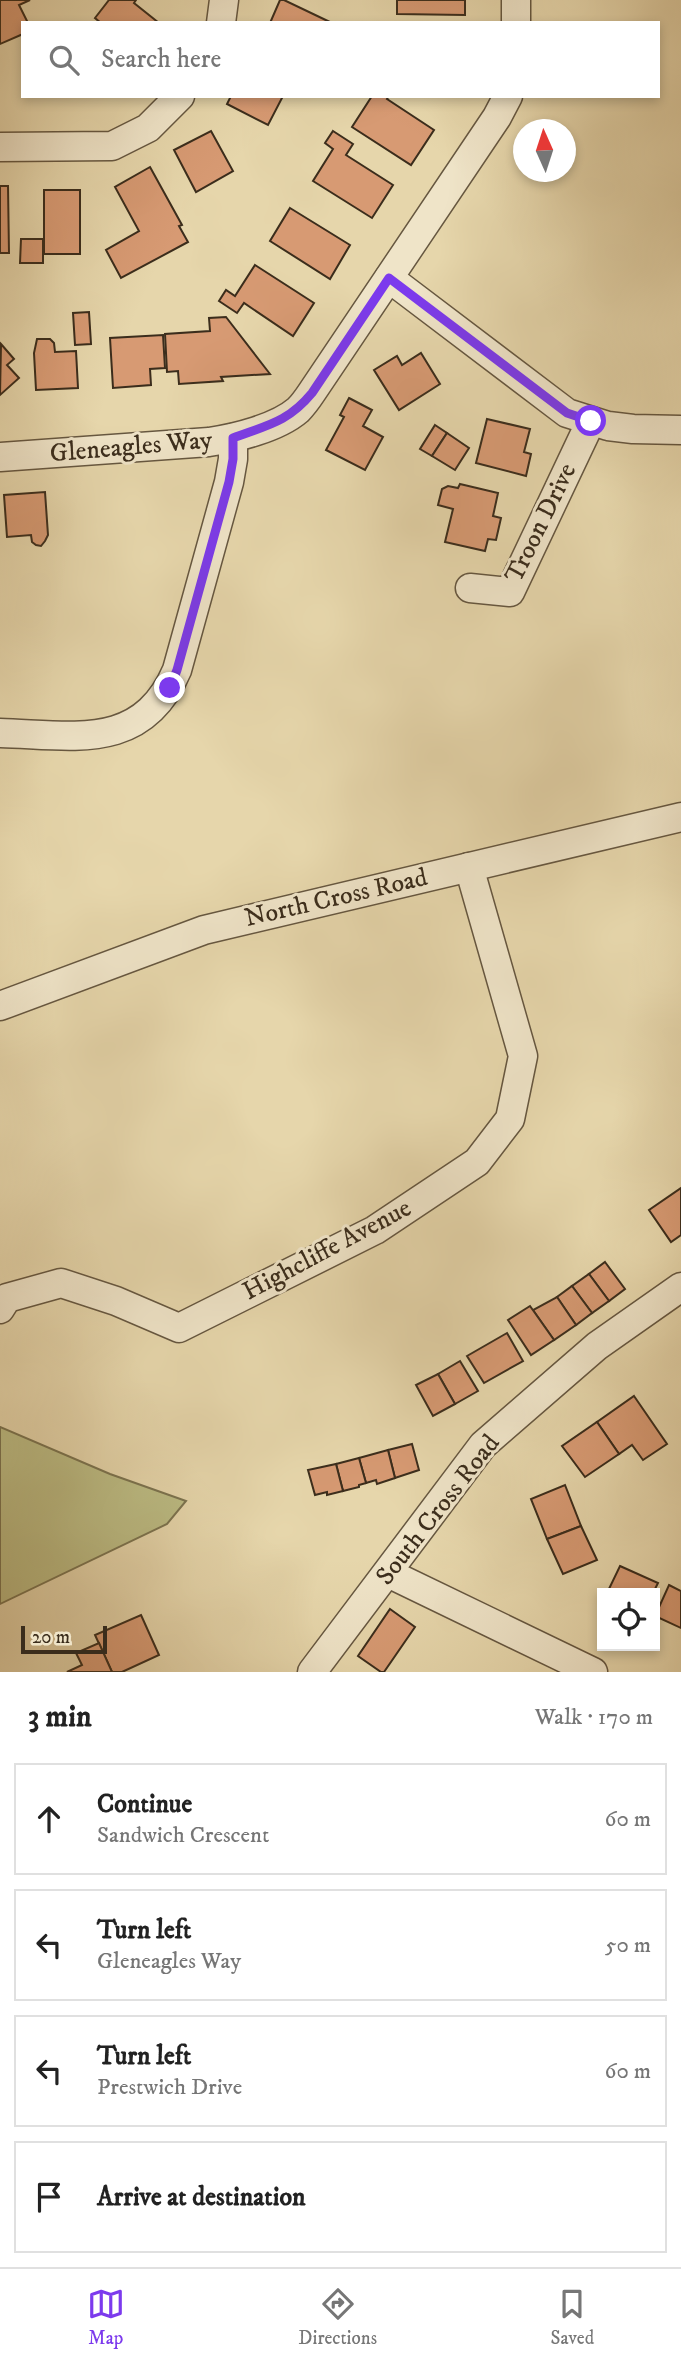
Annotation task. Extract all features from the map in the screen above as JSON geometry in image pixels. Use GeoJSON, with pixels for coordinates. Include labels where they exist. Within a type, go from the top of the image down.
{"type":"FeatureCollection","features":[{"type":"Feature","properties":{"kind":"street"},"geometry":{"type":"LineString","coordinates":[[221,21],[223,0]]}},
{"type":"Feature","properties":{"kind":"street"},"geometry":{"type":"LineString","coordinates":[[516,0],[516,21]]}},
{"type":"Feature","properties":{"kind":"street"},"geometry":{"type":"LineString","coordinates":[[0,147],[112,146],[148,128],[178,98]]}},
{"type":"Feature","properties":{"kind":"street","name":"Gleneagles Way"},"geometry":{"type":"LineString","coordinates":[[0,457],[209,442],[233,438],[281,421],[298,410],[497,117],[507,98]]}},
{"type":"Feature","properties":{"kind":"street"},"geometry":{"type":"LineString","coordinates":[[389,278],[567,413],[591,421],[633,429],[681,430]]}},
{"type":"Feature","properties":{"kind":"street","name":"Troon Drive"},"geometry":{"type":"LineString","coordinates":[[470,588],[510,592],[591,421]]}},
{"type":"Feature","properties":{"kind":"street"},"geometry":{"type":"LineString","coordinates":[[0,733],[84,736],[109,733],[133,724],[157,704],[170,688],[229,482],[233,438]]}},
{"type":"Feature","properties":{"kind":"street","name":"North Cross Road"},"geometry":{"type":"LineString","coordinates":[[0,1006],[204,930],[681,817]]}},
{"type":"Feature","properties":{"kind":"street","name":"Highcliffe Avenue"},"geometry":{"type":"LineString","coordinates":[[0,1309],[7,1298],[61,1283],[116,1301],[179,1328],[375,1230],[477,1162],[510,1119],[523,1056],[469,867]]}},
{"type":"Feature","properties":{"kind":"street","name":"South Cross Road"},"geometry":{"type":"LineString","coordinates":[[313,1672],[483,1445],[597,1346],[681,1287]]}},
{"type":"Feature","properties":{"kind":"street"},"geometry":{"type":"LineString","coordinates":[[388,1573],[593,1672]]}},
{"type":"Feature","properties":{"kind":"green space"},"geometry":{"type":"Polygon","coordinates":[[[0,1427],[110,1474],[186,1501],[167,1524],[0,1604],[0,1427]]]}},
{"type":"Feature","properties":{"kind":"building"},"geometry":{"type":"Polygon","coordinates":[[[0,0],[30,0],[19,5],[27,21],[21,21],[21,35],[0,44],[0,0]]]}},
{"type":"Feature","properties":{"kind":"building"},"geometry":{"type":"Polygon","coordinates":[[[109,0],[136,0],[134,3],[156,21],[99,21],[95,18],[109,0]]]}},
{"type":"Feature","properties":{"kind":"building"},"geometry":{"type":"Polygon","coordinates":[[[280,0],[284,0],[328,21],[271,21],[280,0]]]}},
{"type":"Feature","properties":{"kind":"building"},"geometry":{"type":"Polygon","coordinates":[[[397,0],[465,0],[465,15],[397,14],[397,0]]]}},
{"type":"Feature","properties":{"kind":"building"},"geometry":{"type":"Polygon","coordinates":[[[230,98],[282,98],[268,125],[227,104],[230,98]]]}},
{"type":"Feature","properties":{"kind":"building"},"geometry":{"type":"Polygon","coordinates":[[[371,98],[388,98],[434,130],[411,165],[352,127],[371,98]]]}},
{"type":"Feature","properties":{"kind":"building"},"geometry":{"type":"Polygon","coordinates":[[[211,131],[233,171],[196,192],[174,150],[211,131]]]}},
{"type":"Feature","properties":{"kind":"building"},"geometry":{"type":"Polygon","coordinates":[[[333,131],[353,144],[346,155],[393,185],[372,218],[313,181],[333,149],[325,143],[333,131]]]}},
{"type":"Feature","properties":{"kind":"building"},"geometry":{"type":"Polygon","coordinates":[[[150,167],[182,225],[179,226],[188,242],[121,278],[106,250],[139,231],[115,187],[150,167]]]}},
{"type":"Feature","properties":{"kind":"building"},"geometry":{"type":"Polygon","coordinates":[[[0,186],[8,186],[9,253],[0,253],[0,186]]]}},
{"type":"Feature","properties":{"kind":"building"},"geometry":{"type":"Polygon","coordinates":[[[44,190],[80,190],[80,254],[44,254],[44,190]]]}},
{"type":"Feature","properties":{"kind":"building"},"geometry":{"type":"Polygon","coordinates":[[[290,208],[350,245],[330,279],[270,241],[290,208]]]}},
{"type":"Feature","properties":{"kind":"building"},"geometry":{"type":"Polygon","coordinates":[[[21,239],[43,239],[43,263],[20,263],[21,239]]]}},
{"type":"Feature","properties":{"kind":"building"},"geometry":{"type":"Polygon","coordinates":[[[255,265],[314,303],[293,336],[244,303],[237,313],[219,301],[226,290],[235,296],[255,265]]]}},
{"type":"Feature","properties":{"kind":"building"},"geometry":{"type":"Polygon","coordinates":[[[89,312],[91,344],[75,345],[73,313],[89,312]]]}},
{"type":"Feature","properties":{"kind":"building"},"geometry":{"type":"Polygon","coordinates":[[[226,317],[270,374],[221,377],[223,381],[179,384],[178,371],[167,372],[165,334],[210,331],[209,318],[226,317]]]}},
{"type":"Feature","properties":{"kind":"building"},"geometry":{"type":"Polygon","coordinates":[[[163,335],[165,368],[150,369],[151,385],[113,388],[110,338],[163,335]]]}},
{"type":"Feature","properties":{"kind":"building"},"geometry":{"type":"Polygon","coordinates":[[[37,339],[50,339],[54,343],[55,352],[76,351],[78,388],[36,390],[34,353],[37,339]]]}},
{"type":"Feature","properties":{"kind":"building"},"geometry":{"type":"Polygon","coordinates":[[[1,344],[14,359],[7,365],[19,378],[0,395],[1,344]]]}},
{"type":"Feature","properties":{"kind":"building"},"geometry":{"type":"Polygon","coordinates":[[[421,353],[440,384],[399,410],[374,370],[397,356],[402,365],[421,353]]]}},
{"type":"Feature","properties":{"kind":"building"},"geometry":{"type":"Polygon","coordinates":[[[349,398],[372,410],[363,426],[383,437],[365,470],[326,450],[344,417],[340,415],[349,398]]]}},
{"type":"Feature","properties":{"kind":"building"},"geometry":{"type":"Polygon","coordinates":[[[487,419],[530,429],[524,452],[531,454],[526,476],[476,463],[487,419]]]}},
{"type":"Feature","properties":{"kind":"building"},"geometry":{"type":"Polygon","coordinates":[[[435,425],[447,433],[432,456],[420,449],[435,425]]]}},
{"type":"Feature","properties":{"kind":"building"},"geometry":{"type":"Polygon","coordinates":[[[447,433],[469,448],[455,470],[432,456],[447,433]]]}},
{"type":"Feature","properties":{"kind":"building"},"geometry":{"type":"Polygon","coordinates":[[[460,484],[498,493],[493,516],[501,518],[496,540],[488,539],[485,551],[445,542],[453,509],[438,505],[442,489],[448,486],[458,488],[460,484]]]}},
{"type":"Feature","properties":{"kind":"building"},"geometry":{"type":"Polygon","coordinates":[[[45,492],[48,535],[41,546],[32,542],[31,535],[7,537],[4,495],[45,492]]]}},
{"type":"Feature","properties":{"kind":"building"},"geometry":{"type":"Polygon","coordinates":[[[681,1188],[681,1235],[671,1242],[649,1210],[681,1188]]]}},
{"type":"Feature","properties":{"kind":"building"},"geometry":{"type":"Polygon","coordinates":[[[605,1262],[625,1289],[609,1301],[589,1274],[605,1262]]]}},
{"type":"Feature","properties":{"kind":"building"},"geometry":{"type":"Polygon","coordinates":[[[589,1274],[609,1301],[592,1313],[572,1286],[589,1274]]]}},
{"type":"Feature","properties":{"kind":"building"},"geometry":{"type":"Polygon","coordinates":[[[572,1286],[592,1313],[576,1325],[557,1297],[572,1286]]]}},
{"type":"Feature","properties":{"kind":"building"},"geometry":{"type":"Polygon","coordinates":[[[557,1297],[576,1325],[554,1340],[533,1310],[557,1297]]]}},
{"type":"Feature","properties":{"kind":"building"},"geometry":{"type":"Polygon","coordinates":[[[530,1306],[554,1340],[531,1355],[508,1320],[530,1306]]]}},
{"type":"Feature","properties":{"kind":"building"},"geometry":{"type":"Polygon","coordinates":[[[507,1333],[523,1361],[484,1383],[467,1356],[507,1333]]]}},
{"type":"Feature","properties":{"kind":"building"},"geometry":{"type":"Polygon","coordinates":[[[460,1361],[478,1391],[455,1404],[438,1374],[460,1361]]]}},
{"type":"Feature","properties":{"kind":"building"},"geometry":{"type":"Polygon","coordinates":[[[438,1374],[455,1404],[433,1416],[416,1385],[438,1374]]]}},
{"type":"Feature","properties":{"kind":"building"},"geometry":{"type":"Polygon","coordinates":[[[634,1396],[667,1444],[643,1460],[632,1445],[619,1454],[597,1422],[634,1396]]]}},
{"type":"Feature","properties":{"kind":"building"},"geometry":{"type":"Polygon","coordinates":[[[597,1422],[619,1454],[585,1477],[562,1446],[597,1422]]]}},
{"type":"Feature","properties":{"kind":"building"},"geometry":{"type":"Polygon","coordinates":[[[412,1444],[419,1470],[395,1478],[388,1450],[412,1444]]]}},
{"type":"Feature","properties":{"kind":"building"},"geometry":{"type":"Polygon","coordinates":[[[388,1450],[395,1478],[377,1484],[376,1480],[366,1483],[359,1458],[388,1450]]]}},
{"type":"Feature","properties":{"kind":"building"},"geometry":{"type":"Polygon","coordinates":[[[359,1458],[366,1483],[343,1491],[336,1464],[359,1458]]]}},
{"type":"Feature","properties":{"kind":"building"},"geometry":{"type":"Polygon","coordinates":[[[336,1464],[343,1491],[315,1495],[308,1470],[336,1464]]]}},
{"type":"Feature","properties":{"kind":"building"},"geometry":{"type":"Polygon","coordinates":[[[565,1485],[581,1526],[547,1539],[531,1499],[565,1485]]]}},
{"type":"Feature","properties":{"kind":"building"},"geometry":{"type":"Polygon","coordinates":[[[581,1526],[597,1560],[563,1574],[547,1539],[581,1526]]]}},
{"type":"Feature","properties":{"kind":"building"},"geometry":{"type":"Polygon","coordinates":[[[620,1566],[658,1583],[656,1588],[609,1588],[620,1566]]]}},
{"type":"Feature","properties":{"kind":"building"},"geometry":{"type":"Polygon","coordinates":[[[669,1585],[681,1591],[681,1628],[660,1618],[660,1605],[669,1585]]]}},
{"type":"Feature","properties":{"kind":"building"},"geometry":{"type":"Polygon","coordinates":[[[390,1609],[415,1627],[384,1672],[381,1672],[358,1656],[390,1609]]]}},
{"type":"Feature","properties":{"kind":"building"},"geometry":{"type":"Polygon","coordinates":[[[141,1615],[159,1655],[122,1672],[112,1672],[95,1635],[141,1615]]]}},
{"type":"Feature","properties":{"kind":"building"},"geometry":{"type":"Polygon","coordinates":[[[99,1643],[112,1672],[67,1672],[82,1665],[76,1653],[99,1643]]]}},
{"type":"Feature","properties":{"kind":"route"},"geometry":{"type":"LineString","coordinates":[[170,688],[229,482],[233,438],[281,421],[298,410],[389,278],[567,413],[591,421]]}}]}
